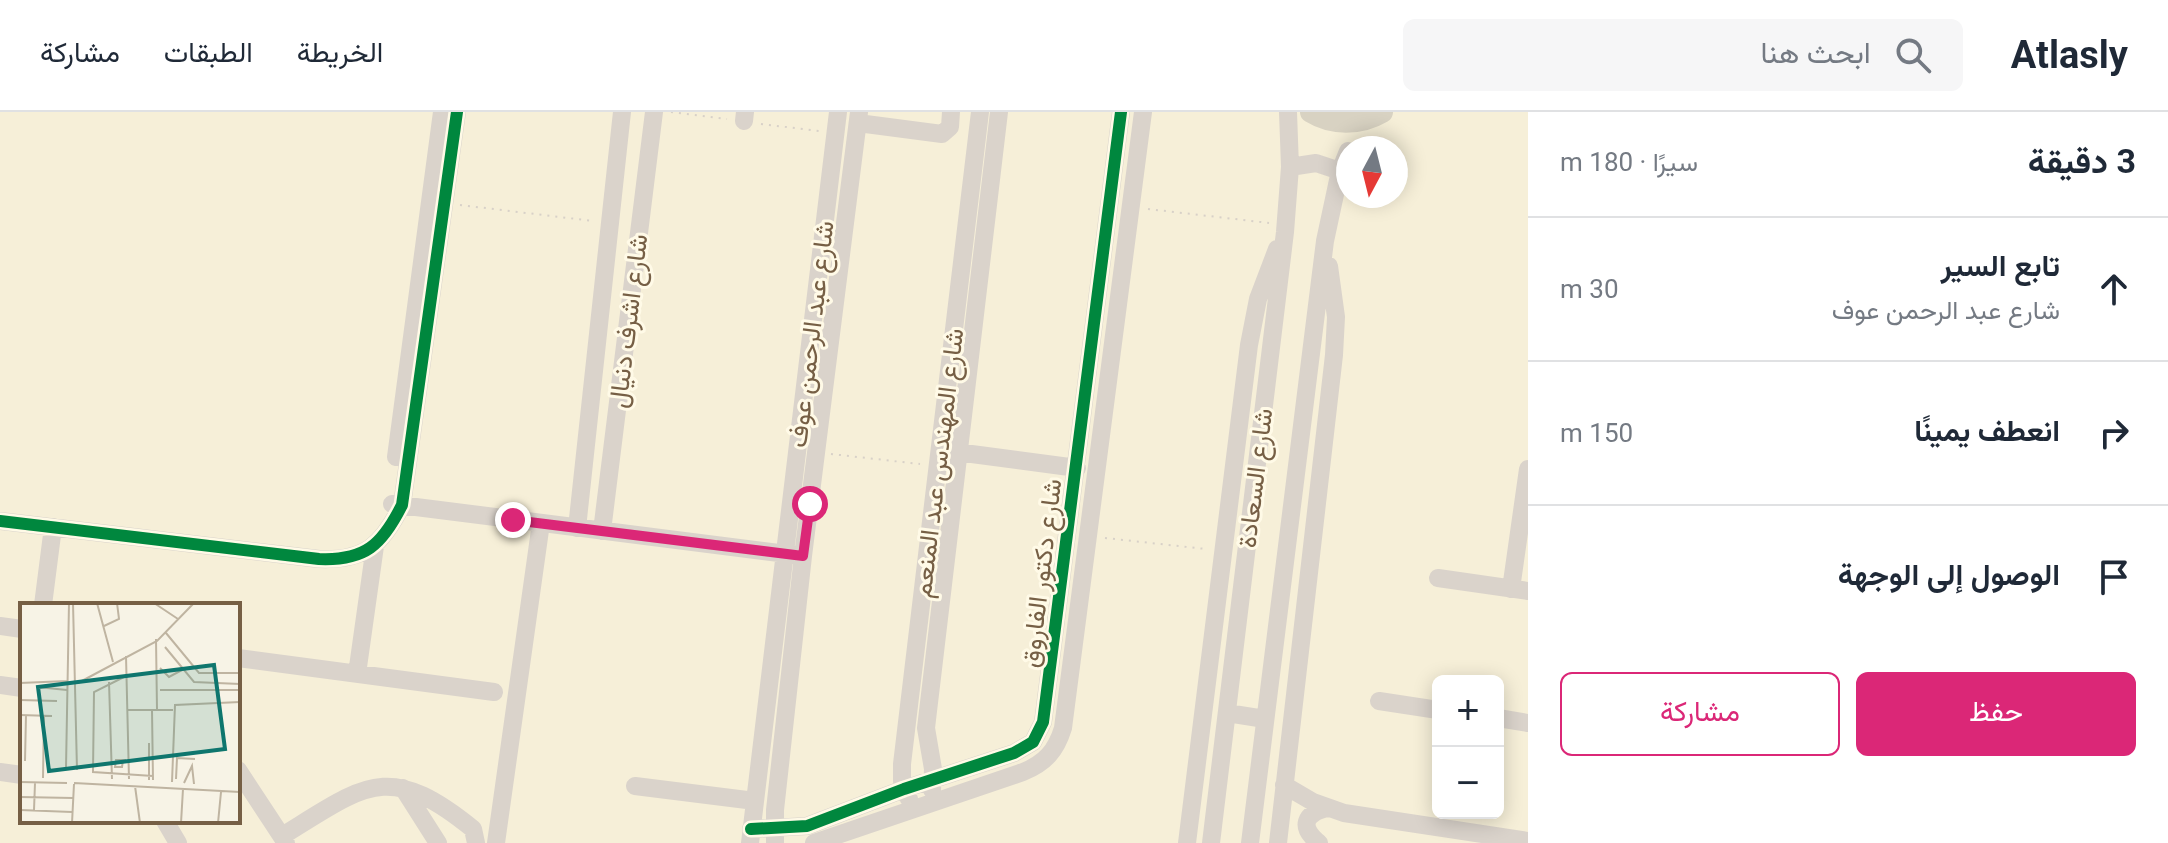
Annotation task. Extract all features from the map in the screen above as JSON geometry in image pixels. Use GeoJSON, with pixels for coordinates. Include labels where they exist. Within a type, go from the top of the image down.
{"type":"FeatureCollection","features":[{"type":"Feature","properties":{"kind":"main road"},"geometry":{"type":"LineString","coordinates":[[1311,112],[1336,121],[1355,122],[1378,114]]}},
{"type":"Feature","properties":{"kind":"street"},"geometry":{"type":"LineString","coordinates":[[396,505],[442,112]]}},
{"type":"Feature","properties":{"kind":"street"},"geometry":{"type":"LineString","coordinates":[[0,521],[319,559],[338,560],[375,546],[388,532],[396,505],[457,112]]}},
{"type":"Feature","properties":{"kind":"street","name":"شارع اشرف دنيال"},"geometry":{"type":"LineString","coordinates":[[577,528],[622,112]]}},
{"type":"Feature","properties":{"kind":"street","name":"شارع اشرف دنيال"},"geometry":{"type":"LineString","coordinates":[[602,531],[654,112]]}},
{"type":"Feature","properties":{"kind":"street","name":"شارع عبد الرحمن عوف"},"geometry":{"type":"LineString","coordinates":[[750,836],[838,112]]}},
{"type":"Feature","properties":{"kind":"street"},"geometry":{"type":"LineString","coordinates":[[858,118],[917,121],[942,134],[947,131],[951,112]]}},
{"type":"Feature","properties":{"kind":"street","name":"شارع المهندس عبد المنعم"},"geometry":{"type":"LineString","coordinates":[[904,789],[902,764],[980,112]]}},
{"type":"Feature","properties":{"kind":"street","name":"شارع المهندس عبد المنعم"},"geometry":{"type":"LineString","coordinates":[[924,806],[934,779],[926,728],[999,112]]}},
{"type":"Feature","properties":{"kind":"street","name":"شارع دكتور الفاروق"},"geometry":{"type":"LineString","coordinates":[[1043,722],[1121,112]]}},
{"type":"Feature","properties":{"kind":"street","name":"شارع دكتور الفاروق"},"geometry":{"type":"LineString","coordinates":[[814,843],[1037,766],[1050,756],[1059,743],[1143,112]]}},
{"type":"Feature","properties":{"kind":"street","name":"شارع السعادة"},"geometry":{"type":"LineString","coordinates":[[1211,843],[1286,228],[1290,167],[1288,112]]}},
{"type":"Feature","properties":{"kind":"street","name":"شارع السعادة"},"geometry":{"type":"LineString","coordinates":[[1356,136],[1378,114]]}},
{"type":"Feature","properties":{"kind":"street","name":"شارع عبد الرحمن عوف"},"geometry":{"type":"LineString","coordinates":[[775,836],[775,810],[803,556],[858,118]]}},
{"type":"Feature","properties":{"kind":"street"},"geometry":{"type":"LineString","coordinates":[[1290,167],[1316,163],[1336,170]]}},
{"type":"Feature","properties":{"kind":"street","name":"شارع السعادة"},"geometry":{"type":"LineString","coordinates":[[1250,843],[1325,241],[1336,190]]}},
{"type":"Feature","properties":{"kind":"street"},"geometry":{"type":"LineString","coordinates":[[1184,839],[1252,322],[1265,276],[1286,228]]}},
{"type":"Feature","properties":{"kind":"street"},"geometry":{"type":"LineString","coordinates":[[1278,843],[1336,336],[1325,241]]}},
{"type":"Feature","properties":{"kind":"street"},"geometry":{"type":"LineString","coordinates":[[938,458],[959,453],[1077,468]]}},
{"type":"Feature","properties":{"kind":"street"},"geometry":{"type":"LineString","coordinates":[[1438,578],[1520,590],[1528,469]]}},
{"type":"Feature","properties":{"kind":"street"},"geometry":{"type":"LineString","coordinates":[[1294,494],[1313,536]]}},
{"type":"Feature","properties":{"kind":"street"},"geometry":{"type":"LineString","coordinates":[[396,505],[803,556]]}},
{"type":"Feature","properties":{"kind":"street"},"geometry":{"type":"LineString","coordinates":[[496,843],[541,523]]}},
{"type":"Feature","properties":{"kind":"street"},"geometry":{"type":"LineString","coordinates":[[43,603],[53,527]]}},
{"type":"Feature","properties":{"kind":"street"},"geometry":{"type":"LineString","coordinates":[[357,674],[375,546]]}},
{"type":"Feature","properties":{"kind":"street"},"geometry":{"type":"LineString","coordinates":[[1216,607],[1244,570]]}},
{"type":"Feature","properties":{"kind":"street"},"geometry":{"type":"LineString","coordinates":[[0,626],[20,629]]}},
{"type":"Feature","properties":{"kind":"street"},"geometry":{"type":"LineString","coordinates":[[240,658],[494,692]]}},
{"type":"Feature","properties":{"kind":"street"},"geometry":{"type":"LineString","coordinates":[[0,685],[20,688]]}},
{"type":"Feature","properties":{"kind":"street"},"geometry":{"type":"LineString","coordinates":[[1379,701],[1432,709]]}},
{"type":"Feature","properties":{"kind":"street"},"geometry":{"type":"LineString","coordinates":[[1227,713],[1265,719]]}},
{"type":"Feature","properties":{"kind":"street"},"geometry":{"type":"LineString","coordinates":[[1504,719],[1528,723]]}},
{"type":"Feature","properties":{"kind":"street"},"geometry":{"type":"LineString","coordinates":[[750,836],[775,836],[807,826],[904,789],[1024,749],[1040,733],[1043,722],[1063,728]]}},
{"type":"Feature","properties":{"kind":"street"},"geometry":{"type":"LineString","coordinates":[[0,772],[20,775]]}},
{"type":"Feature","properties":{"kind":"street"},"geometry":{"type":"LineString","coordinates":[[240,773],[284,840],[350,794],[385,786],[420,792],[450,810],[474,831],[476,843]]}},
{"type":"Feature","properties":{"kind":"street"},"geometry":{"type":"LineString","coordinates":[[1284,785],[1328,808],[1361,816],[1528,841]]}},
{"type":"Feature","properties":{"kind":"street"},"geometry":{"type":"LineString","coordinates":[[635,786],[755,801]]}},
{"type":"Feature","properties":{"kind":"street"},"geometry":{"type":"LineString","coordinates":[[403,788],[438,843]]}},
{"type":"Feature","properties":{"kind":"street"},"geometry":{"type":"LineString","coordinates":[[904,789],[909,800],[924,806]]}},
{"type":"Feature","properties":{"kind":"street"},"geometry":{"type":"LineString","coordinates":[[1319,843],[1308,832],[1306,824],[1315,811],[1328,808]]}},
{"type":"Feature","properties":{"kind":"street"},"geometry":{"type":"LineString","coordinates":[[166,823],[178,843]]}},
{"type":"Feature","properties":{"kind":"path"},"geometry":{"type":"LineString","coordinates":[[444,203],[610,223]]}},
{"type":"Feature","properties":{"kind":"path"},"geometry":{"type":"LineString","coordinates":[[1130,207],[1286,228]]}},
{"type":"Feature","properties":{"kind":"path"},"geometry":{"type":"LineString","coordinates":[[816,452],[938,458]]}},
{"type":"Feature","properties":{"kind":"path"},"geometry":{"type":"LineString","coordinates":[[1087,536],[1223,551]]}},
{"type":"Feature","properties":{"kind":"shaded area"},"geometry":{"type":"Polygon","coordinates":[[[0,112],[1528,112],[1528,843],[0,843],[0,112]]]}},
{"type":"Feature","properties":{"kind":"cycle path"},"geometry":{"type":"LineString","coordinates":[[0,521],[319,559],[349,557],[370,548],[379,540],[402,505],[457,112]]}},
{"type":"Feature","properties":{"kind":"cycle path"},"geometry":{"type":"LineString","coordinates":[[751,829],[807,826],[904,789],[1014,753],[1033,742],[1043,722],[1121,112]]}},
{"type":"Feature","properties":{"kind":"route"},"geometry":{"type":"LineString","coordinates":[[513,520],[803,556],[810,504]]}}]}
